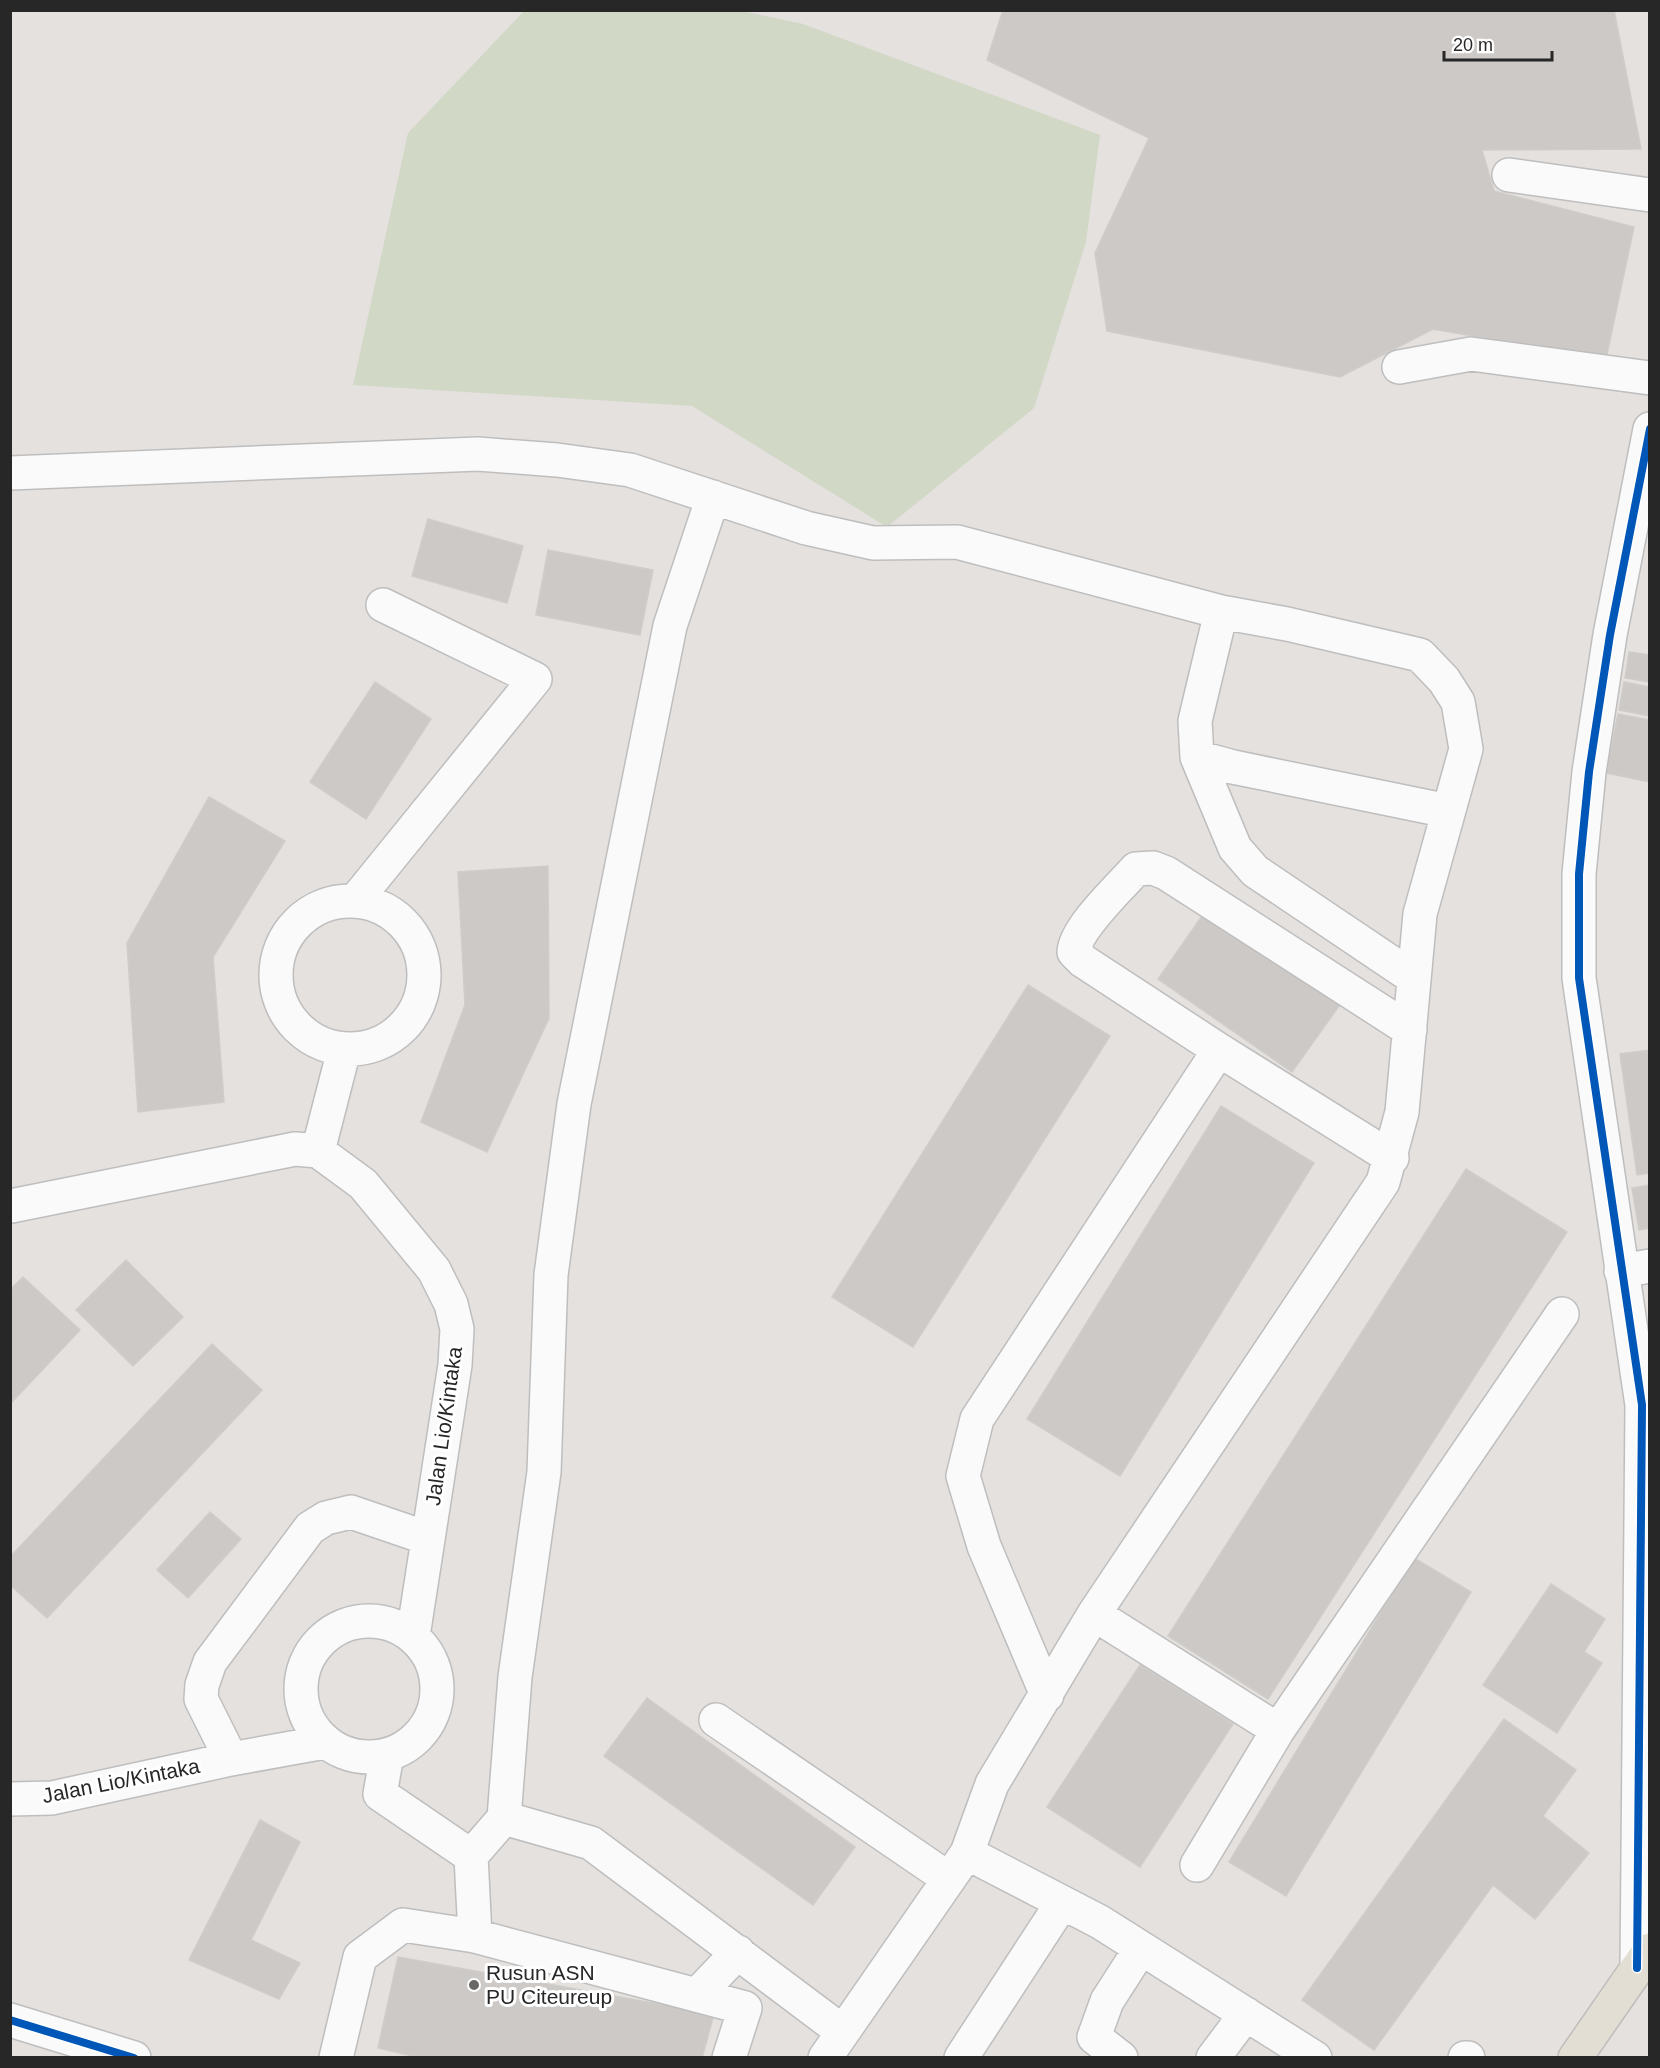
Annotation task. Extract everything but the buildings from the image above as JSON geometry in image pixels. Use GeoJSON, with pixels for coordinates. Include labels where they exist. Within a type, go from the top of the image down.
{"type":"FeatureCollection","features":[{"type":"Feature","properties":{"kind":"main road"},"geometry":{"type":"LineString","coordinates":[[1575,2058],[1643,1959]]}},
{"type":"Feature","properties":{"kind":"street"},"geometry":{"type":"LineString","coordinates":[[1509,174],[1650,195]]}},
{"type":"Feature","properties":{"kind":"street"},"geometry":{"type":"LineString","coordinates":[[1399,367],[1471,354],[1650,378]]}},
{"type":"Feature","properties":{"kind":"street"},"geometry":{"type":"LineString","coordinates":[[1643,1959],[1642,1405],[1635,1269],[1579,978],[1579,886],[1589,772],[1610,635],[1638,557],[1650,429]]}},
{"type":"Feature","properties":{"kind":"street"},"geometry":{"type":"LineString","coordinates":[[10,473],[478,454],[557,460],[630,470],[806,528],[873,543],[957,542],[1221,612],[1287,624],[1420,655],[1454,694],[1464,725],[1466,749],[1420,914],[1402,1112],[1392,1158],[1383,1182],[1094,1614],[992,1784],[958,1866],[834,2045],[738,1952],[591,1843],[504,1818]]}},
{"type":"Feature","properties":{"kind":"street"},"geometry":{"type":"LineString","coordinates":[[475,1936],[471,1856],[504,1818],[515,1677],[544,1472],[551,1275],[574,1104],[670,627],[713,497]]}},
{"type":"Feature","properties":{"kind":"street"},"geometry":{"type":"LineString","coordinates":[[355,901],[535,679],[382,605]]}},
{"type":"Feature","properties":{"kind":"street"},"geometry":{"type":"LineString","coordinates":[[1221,612],[1195,721],[1197,757],[1235,848],[1255,871],[1414,978]]}},
{"type":"Feature","properties":{"kind":"street"},"geometry":{"type":"LineString","coordinates":[[1197,757],[1233,767],[1448,811]]}},
{"type":"Feature","properties":{"kind":"street"},"geometry":{"type":"LineString","coordinates":[[1392,1158],[1218,1050],[1083,961],[1074,952],[1074,943],[1085,927],[1136,870],[1153,868],[1166,873],[1410,1030]]}},
{"type":"Feature","properties":{"kind":"street"},"geometry":{"type":"LineString","coordinates":[[355,901],[379,906],[400,919],[415,937],[424,959],[425,982],[419,1005],[407,1024],[398,1032],[389,1039],[367,1048],[344,1050],[319,1043],[297,1028],[283,1007],[275,982],[281,949],[288,934],[306,915],[330,904],[355,901]]}},
{"type":"Feature","properties":{"kind":"street"},"geometry":{"type":"LineString","coordinates":[[11,1206],[295,1149],[318,1151],[344,1050]]}},
{"type":"Feature","properties":{"kind":"street"},"geometry":{"type":"LineString","coordinates":[[1047,1695],[984,1546],[963,1476],[977,1419],[1218,1050]]}},
{"type":"Feature","properties":{"kind":"street","name":"Jalan Lio/Kintaka"},"geometry":{"type":"LineString","coordinates":[[318,1151],[363,1184],[434,1270],[458,1329],[455,1365],[413,1636]]}},
{"type":"Feature","properties":{"kind":"street"},"geometry":{"type":"LineString","coordinates":[[1197,1865],[1278,1730],[1562,1314]]}},
{"type":"Feature","properties":{"kind":"street","name":"Jalan Lio/Kintaka"},"geometry":{"type":"LineString","coordinates":[[231,1759],[201,1699],[202,1685],[210,1662],[310,1528],[326,1518],[351,1512],[427,1538]]}},
{"type":"Feature","properties":{"kind":"street"},"geometry":{"type":"LineString","coordinates":[[1094,1614],[1278,1730]]}},
{"type":"Feature","properties":{"kind":"street"},"geometry":{"type":"LineString","coordinates":[[373,1621],[394,1625],[413,1636],[427,1652],[436,1671],[438,1693],[433,1714],[422,1732],[406,1747],[387,1755],[365,1758],[344,1753],[326,1742],[311,1726],[303,1706],[300,1685],[305,1664],[316,1645],[332,1631],[352,1623],[373,1621]]}},
{"type":"Feature","properties":{"kind":"street"},"geometry":{"type":"LineString","coordinates":[[716,1720],[958,1866],[1062,1903],[1141,1948],[1315,2058]]}},
{"type":"Feature","properties":{"kind":"street","name":"Jalan Lio/Kintaka"},"geometry":{"type":"LineString","coordinates":[[10,1799],[52,1798],[231,1759],[326,1742]]}},
{"type":"Feature","properties":{"kind":"street"},"geometry":{"type":"LineString","coordinates":[[387,1755],[380,1794],[471,1856]]}},
{"type":"Feature","properties":{"kind":"street"},"geometry":{"type":"LineString","coordinates":[[961,2058],[1062,1903]]}},
{"type":"Feature","properties":{"kind":"street"},"geometry":{"type":"LineString","coordinates":[[336,2058],[360,1957],[403,1925],[475,1936],[745,2008],[729,2058]]}},
{"type":"Feature","properties":{"kind":"street"},"geometry":{"type":"LineString","coordinates":[[1120,2058],[1087,2047],[1107,2001],[1141,1948]]}},
{"type":"Feature","properties":{"kind":"street"},"geometry":{"type":"LineString","coordinates":[[698,1994],[738,1952]]}},
{"type":"Feature","properties":{"kind":"street"},"geometry":{"type":"LineString","coordinates":[[1213,2058],[1246,2014]]}},
{"type":"Feature","properties":{"kind":"street"},"geometry":{"type":"LineString","coordinates":[[10,2020],[127,2057]]}},
{"type":"Feature","properties":{"kind":"green space"},"geometry":{"type":"Polygon","coordinates":[[[524,11],[742,11],[803,24],[1100,135],[1086,242],[1034,408],[887,527],[692,406],[353,385],[408,133],[524,11]]]}},
{"type":"Feature","properties":{"kind":"cycle path"},"geometry":{"type":"LineString","coordinates":[[1637,1968],[1642,1405],[1579,978],[1579,874],[1589,772],[1610,635],[1650,429]]}},
{"type":"Feature","properties":{"kind":"cycle path"},"geometry":{"type":"LineString","coordinates":[[10,2020],[134,2058]]}},
{"type":"Feature","properties":{"kind":"place","name":"Rusun ASN PU Citeureup"},"geometry":{"type":"Point","coordinates":[474,1985]}}]}
